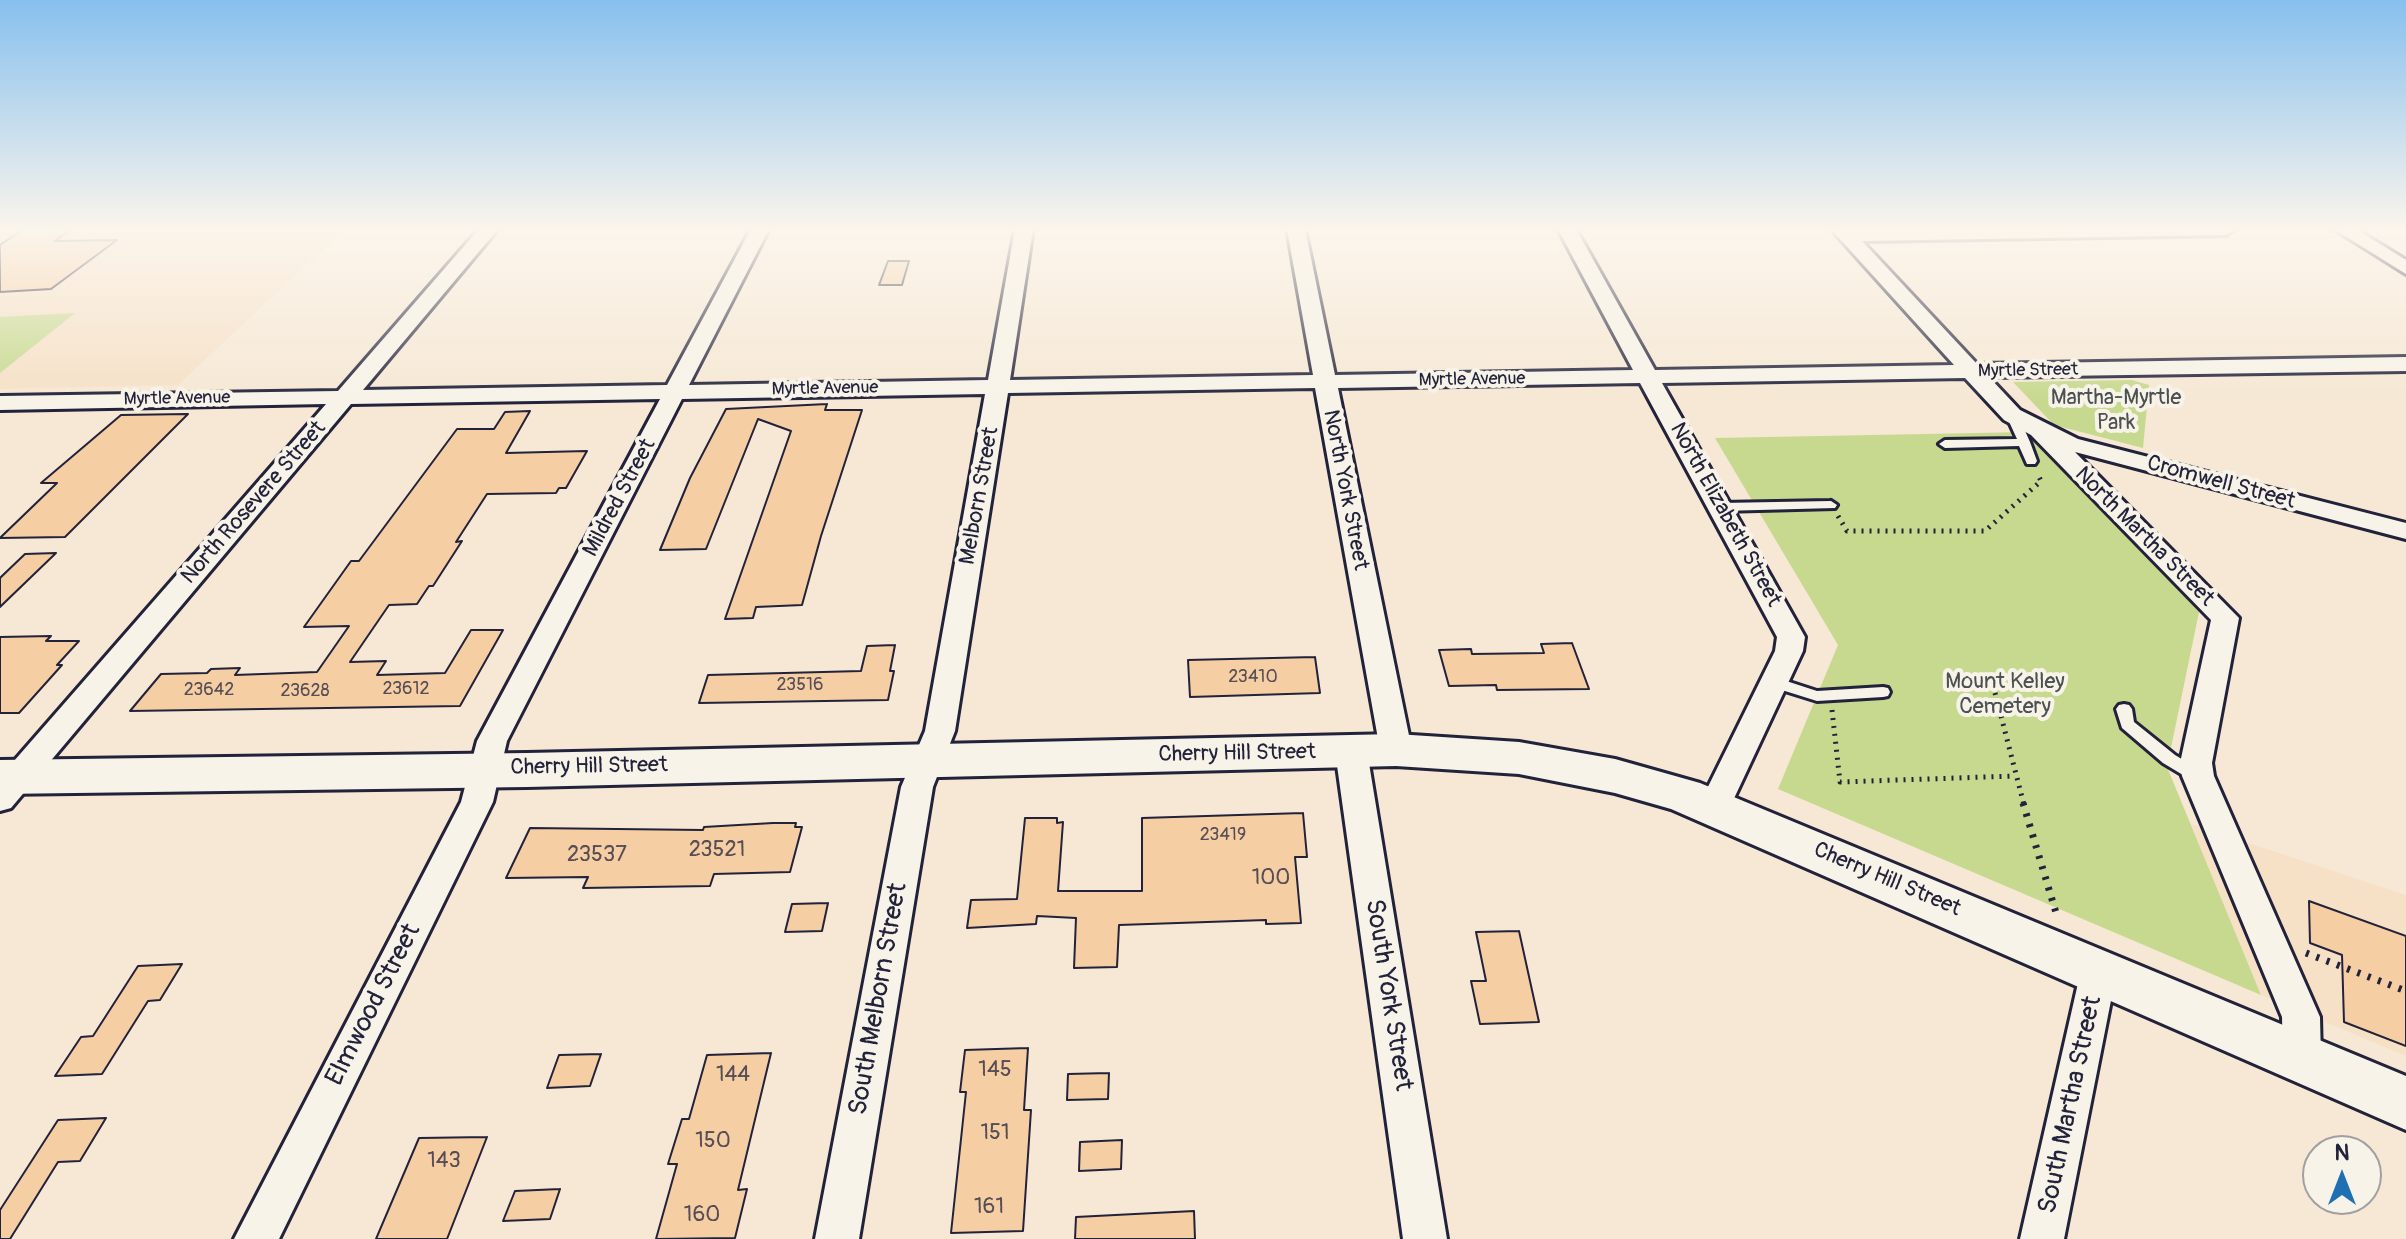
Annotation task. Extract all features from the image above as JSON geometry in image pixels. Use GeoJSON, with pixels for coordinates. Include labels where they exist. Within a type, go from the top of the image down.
{"type":"FeatureCollection","features":[{"type":"Feature","properties":{"kind":"street","name":"North Rosevere Street"},"geometry":{"type":"LineString","coordinates":[[7,784],[439,287]]}},
{"type":"Feature","properties":{"kind":"street","name":"Mildred Street"},"geometry":{"type":"LineString","coordinates":[[486,769],[492,741],[730,287]]}},
{"type":"Feature","properties":{"kind":"street","name":"Melborn Street"},"geometry":{"type":"LineString","coordinates":[[926,760],[940,731],[1014,287]]}},
{"type":"Feature","properties":{"kind":"street","name":"North York Street"},"geometry":{"type":"LineString","coordinates":[[1307,287],[1324,382],[1373,750]]}},
{"type":"Feature","properties":{"kind":"street","name":"North Elizabeth Street"},"geometry":{"type":"LineString","coordinates":[[1599,287],[1791,637],[1789,651],[1714,807]]}},
{"type":"Feature","properties":{"kind":"street","name":"North Martha Street"},"geometry":{"type":"LineString","coordinates":[[1893,287],[2031,436],[2225,618],[2196,763],[2198,776],[2301,1017],[2302,1058]]}},
{"type":"Feature","properties":{"kind":"street","name":"Myrtle Street"},"geometry":{"type":"LineString","coordinates":[[1649,377],[2406,364]]}},
{"type":"Feature","properties":{"kind":"street","name":"Myrtle Avenue"},"geometry":{"type":"LineString","coordinates":[[0,403],[1649,377]]}},
{"type":"Feature","properties":{"kind":"street","name":"Cromwell Street"},"geometry":{"type":"LineString","coordinates":[[2031,436],[2406,531]]}},
{"type":"Feature","properties":{"kind":"street","name":"Cherry Hill Street"},"geometry":{"type":"LineString","coordinates":[[7,784],[486,769],[1373,750],[1472,753],[1567,766],[1684,795],[2406,1103]]}},
{"type":"Feature","properties":{"kind":"street","name":"South York Street"},"geometry":{"type":"LineString","coordinates":[[1373,750],[1425,1239]]}},
{"type":"Feature","properties":{"kind":"street","name":"South Melborn Street"},"geometry":{"type":"LineString","coordinates":[[837,1239],[917,787],[926,760]]}},
{"type":"Feature","properties":{"kind":"street","name":"Elmwood Street"},"geometry":{"type":"LineString","coordinates":[[256,1239],[477,802],[486,769]]}},
{"type":"Feature","properties":{"kind":"street","name":"South Martha Street"},"geometry":{"type":"LineString","coordinates":[[2042,1239],[2099,970]]}},
{"type":"Feature","properties":{"kind":"lane"},"geometry":{"type":"LineString","coordinates":[[1945,444],[2031,436],[2031,461]]}},
{"type":"Feature","properties":{"kind":"lane"},"geometry":{"type":"LineString","coordinates":[[1721,507],[1831,505]]}},
{"type":"Feature","properties":{"kind":"lane"},"geometry":{"type":"LineString","coordinates":[[1774,682],[1817,696],[1883,692]]}},
{"type":"Feature","properties":{"kind":"lane"},"geometry":{"type":"LineString","coordinates":[[2124,709],[2127,724],[2169,759],[2198,776]]}},
{"type":"Feature","properties":{"kind":"path"},"geometry":{"type":"LineString","coordinates":[[1831,505],[1847,531],[1985,531],[2041,481],[2031,461]]}},
{"type":"Feature","properties":{"kind":"path"},"geometry":{"type":"LineString","coordinates":[[1995,693],[2015,776],[2057,916]]}},
{"type":"Feature","properties":{"kind":"path"},"geometry":{"type":"LineString","coordinates":[[1831,695],[1840,782],[2015,776]]}},
{"type":"Feature","properties":{"kind":"path"},"geometry":{"type":"LineString","coordinates":[[2296,950],[2406,991]]}},
{"type":"Feature","properties":{"kind":"shaded area"},"geometry":{"type":"Polygon","coordinates":[[[0,287],[283,287],[178,385],[0,389],[0,287]]]}},
{"type":"Feature","properties":{"kind":"shaded area"},"geometry":{"type":"Polygon","coordinates":[[[2191,824],[2406,895],[2406,1056],[2261,995],[2191,824]]]}},
{"type":"Feature","properties":{"kind":"green space"},"geometry":{"type":"Polygon","coordinates":[[[75,313],[0,373],[0,317],[75,313]]]}},
{"type":"Feature","properties":{"kind":"green space","name":"Martha-Myrtle Park"},"geometry":{"type":"Polygon","coordinates":[[[2132,380],[2149,385],[2143,448],[2054,425],[2013,382],[2132,380]]]}},
{"type":"Feature","properties":{"kind":"green space","name":"Mount Kelley Cemetery"},"geometry":{"type":"Polygon","coordinates":[[[2029,432],[2199,612],[2167,767],[2261,995],[1778,789],[1838,645],[1715,438],[2029,432]]]}},
{"type":"Feature","properties":{"kind":"building"},"geometry":{"type":"Polygon","coordinates":[[[0,287],[54,287],[51,289],[0,292],[0,287]]]}},
{"type":"Feature","properties":{"kind":"building"},"geometry":{"type":"Polygon","coordinates":[[[827,404],[825,410],[862,410],[802,605],[756,607],[753,618],[725,619],[791,431],[758,419],[706,549],[660,550],[690,478],[726,409],[827,404]]]}},
{"type":"Feature","properties":{"kind":"building"},"geometry":{"type":"Polygon","coordinates":[[[530,411],[506,453],[587,451],[566,488],[559,488],[556,493],[487,494],[456,542],[462,541],[433,586],[429,586],[417,604],[389,605],[350,662],[386,661],[377,675],[445,673],[471,630],[503,630],[460,706],[130,711],[161,674],[207,673],[211,669],[240,668],[235,675],[317,672],[349,626],[304,627],[351,561],[359,561],[457,429],[494,429],[505,412],[530,411]]]}},
{"type":"Feature","properties":{"kind":"building"},"geometry":{"type":"Polygon","coordinates":[[[188,414],[65,537],[0,538],[57,483],[41,483],[121,415],[188,414]]]}},
{"type":"Feature","properties":{"kind":"building"},"geometry":{"type":"Polygon","coordinates":[[[56,553],[0,607],[0,578],[25,554],[56,553]]]}},
{"type":"Feature","properties":{"kind":"building"},"geometry":{"type":"Polygon","coordinates":[[[51,636],[46,641],[79,641],[19,713],[0,713],[0,637],[51,636]]]}},
{"type":"Feature","properties":{"kind":"building"},"geometry":{"type":"Polygon","coordinates":[[[1572,643],[1589,689],[1497,690],[1496,685],[1449,686],[1439,650],[1471,649],[1472,654],[1544,653],[1541,644],[1572,643]]]}},
{"type":"Feature","properties":{"kind":"building"},"geometry":{"type":"Polygon","coordinates":[[[895,645],[888,700],[699,703],[708,675],[861,671],[867,646],[895,645]]]}},
{"type":"Feature","properties":{"kind":"building"},"geometry":{"type":"Polygon","coordinates":[[[1315,657],[1320,693],[1190,697],[1188,660],[1315,657]]]}},
{"type":"Feature","properties":{"kind":"building"},"geometry":{"type":"Polygon","coordinates":[[[1303,813],[1307,857],[1295,857],[1301,923],[1266,924],[1266,920],[1119,925],[1117,967],[1074,968],[1076,918],[1037,916],[1036,924],[967,928],[971,900],[1017,899],[1025,818],[1057,818],[1057,823],[1063,822],[1058,891],[1142,891],[1142,818],[1303,813]]]}},
{"type":"Feature","properties":{"kind":"building"},"geometry":{"type":"Polygon","coordinates":[[[796,823],[795,827],[802,827],[790,872],[714,874],[710,886],[583,888],[588,877],[506,878],[530,828],[703,830],[704,827],[796,823]]]}},
{"type":"Feature","properties":{"kind":"building"},"geometry":{"type":"Polygon","coordinates":[[[2309,901],[2406,936],[2406,1046],[2344,1022],[2342,955],[2310,943],[2309,901]]]}},
{"type":"Feature","properties":{"kind":"building"},"geometry":{"type":"Polygon","coordinates":[[[828,903],[822,931],[785,932],[792,904],[828,903]]]}},
{"type":"Feature","properties":{"kind":"building"},"geometry":{"type":"Polygon","coordinates":[[[1519,931],[1539,1022],[1480,1024],[1471,981],[1486,981],[1476,932],[1519,931]]]}},
{"type":"Feature","properties":{"kind":"building"},"geometry":{"type":"Polygon","coordinates":[[[182,964],[160,1000],[148,1001],[102,1074],[55,1076],[81,1037],[93,1036],[138,966],[182,964]]]}},
{"type":"Feature","properties":{"kind":"building"},"geometry":{"type":"Polygon","coordinates":[[[1028,1048],[1024,1110],[1031,1110],[1023,1231],[951,1233],[966,1092],[960,1092],[965,1050],[1028,1048]]]}},
{"type":"Feature","properties":{"kind":"building"},"geometry":{"type":"Polygon","coordinates":[[[771,1053],[738,1190],[747,1189],[735,1238],[656,1239],[677,1164],[668,1164],[682,1119],[689,1119],[707,1055],[771,1053]]]}},
{"type":"Feature","properties":{"kind":"building"},"geometry":{"type":"Polygon","coordinates":[[[601,1054],[590,1086],[547,1088],[559,1055],[601,1054]]]}},
{"type":"Feature","properties":{"kind":"building"},"geometry":{"type":"Polygon","coordinates":[[[1109,1073],[1108,1099],[1067,1100],[1068,1074],[1109,1073]]]}},
{"type":"Feature","properties":{"kind":"building"},"geometry":{"type":"Polygon","coordinates":[[[106,1118],[80,1161],[58,1162],[10,1239],[0,1239],[0,1210],[58,1120],[106,1118]]]}},
{"type":"Feature","properties":{"kind":"building"},"geometry":{"type":"Polygon","coordinates":[[[487,1137],[447,1239],[376,1239],[419,1138],[487,1137]]]}},
{"type":"Feature","properties":{"kind":"building"},"geometry":{"type":"Polygon","coordinates":[[[1122,1140],[1121,1169],[1079,1171],[1080,1142],[1122,1140]]]}},
{"type":"Feature","properties":{"kind":"building"},"geometry":{"type":"Polygon","coordinates":[[[560,1189],[550,1219],[503,1221],[515,1191],[560,1189]]]}},
{"type":"Feature","properties":{"kind":"building"},"geometry":{"type":"Polygon","coordinates":[[[1194,1211],[1195,1239],[1075,1239],[1076,1217],[1194,1211]]]}}]}
